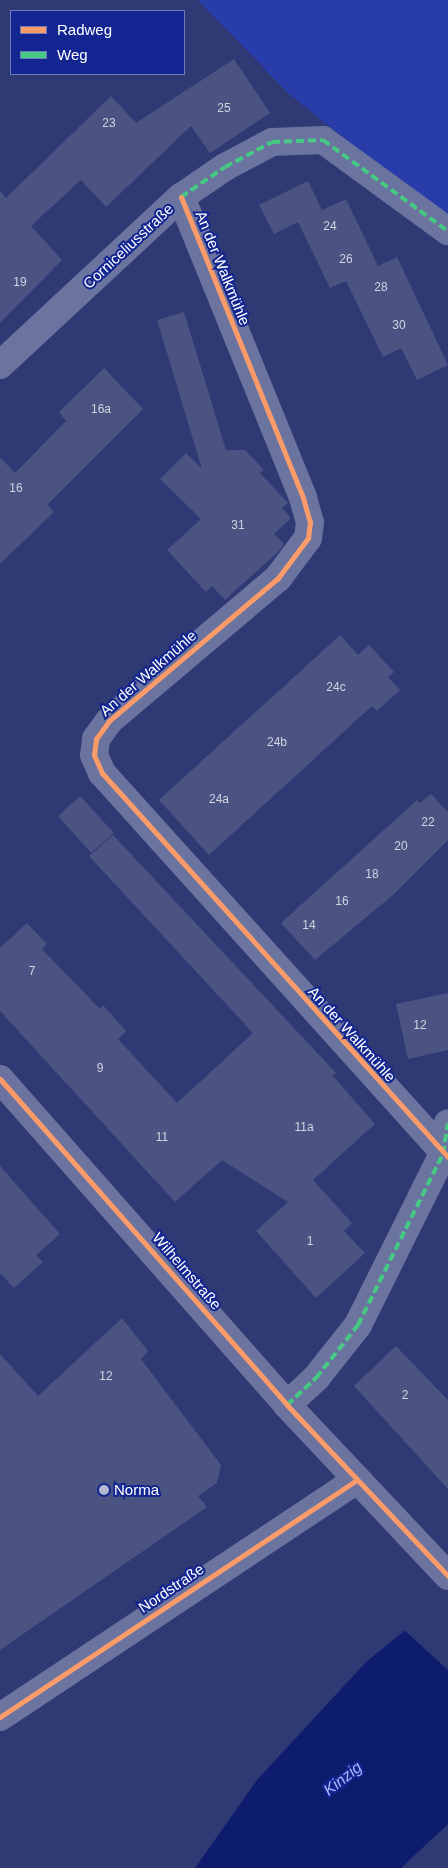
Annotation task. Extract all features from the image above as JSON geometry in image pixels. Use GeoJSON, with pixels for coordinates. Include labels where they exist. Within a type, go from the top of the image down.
{"type":"FeatureCollection","features":[{"type":"Feature","properties":{"kind":"main road","name":"Wilhelmstraße"},"geometry":{"type":"LineString","coordinates":[[0,1079],[355,1481],[443,1571]]}},
{"type":"Feature","properties":{"kind":"street","name":"Corniceliusstraße"},"geometry":{"type":"LineString","coordinates":[[2,359],[182,198],[225,166],[272,142],[323,140],[448,231]]}},
{"type":"Feature","properties":{"kind":"street","name":"An der Walkmühle"},"geometry":{"type":"LineString","coordinates":[[182,198],[303,498],[310,522],[308,538],[278,578],[108,721],[96,739],[94,755],[102,773],[445,1156]]}},
{"type":"Feature","properties":{"kind":"street"},"geometry":{"type":"LineString","coordinates":[[287,1405],[316,1378],[358,1325],[445,1156],[448,1123]]}},
{"type":"Feature","properties":{"kind":"street","name":"Nordstraße"},"geometry":{"type":"LineString","coordinates":[[0,1717],[355,1481]]}},
{"type":"Feature","properties":{"kind":"shaded area"},"geometry":{"type":"Polygon","coordinates":[[[198,0],[448,0],[448,221],[289,94],[198,0]]]}},
{"type":"Feature","properties":{"kind":"water","name":"Kinzig"},"geometry":{"type":"Polygon","coordinates":[[[448,1596],[448,1824],[401,1868],[195,1868],[257,1780],[367,1661],[448,1596]]]}},
{"type":"Feature","properties":{"kind":"pier"},"geometry":{"type":"Polygon","coordinates":[[[448,1593],[448,1670],[403,1629],[448,1593]]]}},
{"type":"Feature","properties":{"kind":"building"},"geometry":{"type":"Polygon","coordinates":[[[234,59],[270,113],[210,153],[191,126],[106,207],[81,180],[31,226],[62,260],[0,323],[0,191],[6,198],[111,96],[136,123],[234,59]]]}},
{"type":"Feature","properties":{"kind":"building"},"geometry":{"type":"Polygon","coordinates":[[[308,181],[322,210],[346,199],[378,266],[397,257],[448,365],[417,380],[401,348],[383,357],[346,281],[330,288],[298,222],[274,234],[259,205],[308,181]]]}},
{"type":"Feature","properties":{"kind":"building"},"geometry":{"type":"Polygon","coordinates":[[[184,312],[226,450],[245,450],[264,470],[260,473],[288,503],[282,508],[291,518],[274,534],[284,544],[279,551],[225,600],[212,586],[206,592],[167,550],[201,519],[160,479],[186,453],[202,469],[157,320],[184,312]]]}},
{"type":"Feature","properties":{"kind":"building"},"geometry":{"type":"Polygon","coordinates":[[[104,368],[143,409],[47,505],[54,512],[0,564],[0,457],[15,473],[66,421],[59,412],[104,368]]]}},
{"type":"Feature","properties":{"kind":"building"},"geometry":{"type":"Polygon","coordinates":[[[340,635],[358,655],[369,645],[394,672],[388,677],[400,690],[377,711],[372,706],[209,855],[159,800],[340,635]]]}},
{"type":"Feature","properties":{"kind":"building"},"geometry":{"type":"Polygon","coordinates":[[[431,794],[448,812],[448,840],[393,895],[315,960],[281,923],[417,800],[420,803],[431,794]]]}},
{"type":"Feature","properties":{"kind":"building"},"geometry":{"type":"Polygon","coordinates":[[[80,796],[114,833],[91,853],[58,816],[80,796]]]}},
{"type":"Feature","properties":{"kind":"building"},"geometry":{"type":"Polygon","coordinates":[[[113,835],[337,1074],[332,1075],[375,1124],[313,1180],[352,1223],[344,1231],[365,1253],[316,1298],[256,1231],[288,1202],[222,1160],[175,1202],[0,1011],[0,948],[27,923],[47,944],[42,949],[100,1009],[103,1005],[126,1031],[118,1039],[177,1103],[253,1033],[89,856],[113,835]]]}},
{"type":"Feature","properties":{"kind":"building"},"geometry":{"type":"Polygon","coordinates":[[[448,993],[448,1050],[408,1059],[396,1004],[448,993]]]}},
{"type":"Feature","properties":{"kind":"building"},"geometry":{"type":"Polygon","coordinates":[[[0,1166],[60,1234],[36,1255],[43,1262],[14,1288],[0,1273],[0,1166]]]}},
{"type":"Feature","properties":{"kind":"building","name":"Norma"},"geometry":{"type":"Polygon","coordinates":[[[122,1318],[148,1351],[141,1359],[221,1465],[217,1483],[198,1496],[207,1507],[0,1650],[0,1354],[38,1396],[122,1318]]]}},
{"type":"Feature","properties":{"kind":"building"},"geometry":{"type":"Polygon","coordinates":[[[396,1346],[448,1400],[448,1489],[354,1386],[396,1346]]]}},
{"type":"Feature","properties":{"kind":"marked path"},"geometry":{"type":"LineString","coordinates":[[183,202],[181,197],[225,167],[272,142],[323,140],[448,231]]}},
{"type":"Feature","properties":{"kind":"marked path"},"geometry":{"type":"LineString","coordinates":[[287,1405],[316,1378],[358,1325],[443,1154],[448,1123]]}},
{"type":"Feature","properties":{"kind":"cycle path"},"geometry":{"type":"LineString","coordinates":[[181,197],[303,498],[310,522],[308,538],[278,578],[109,721],[96,739],[94,755],[102,773],[448,1157]]}},
{"type":"Feature","properties":{"kind":"cycle path"},"geometry":{"type":"LineString","coordinates":[[0,1079],[287,1405],[448,1576]]}},
{"type":"Feature","properties":{"kind":"cycle path"},"geometry":{"type":"LineString","coordinates":[[0,1717],[355,1481]]}},
{"type":"Feature","properties":{"kind":"place","name":"Norma"},"geometry":{"type":"Point","coordinates":[104,1490]}}]}
